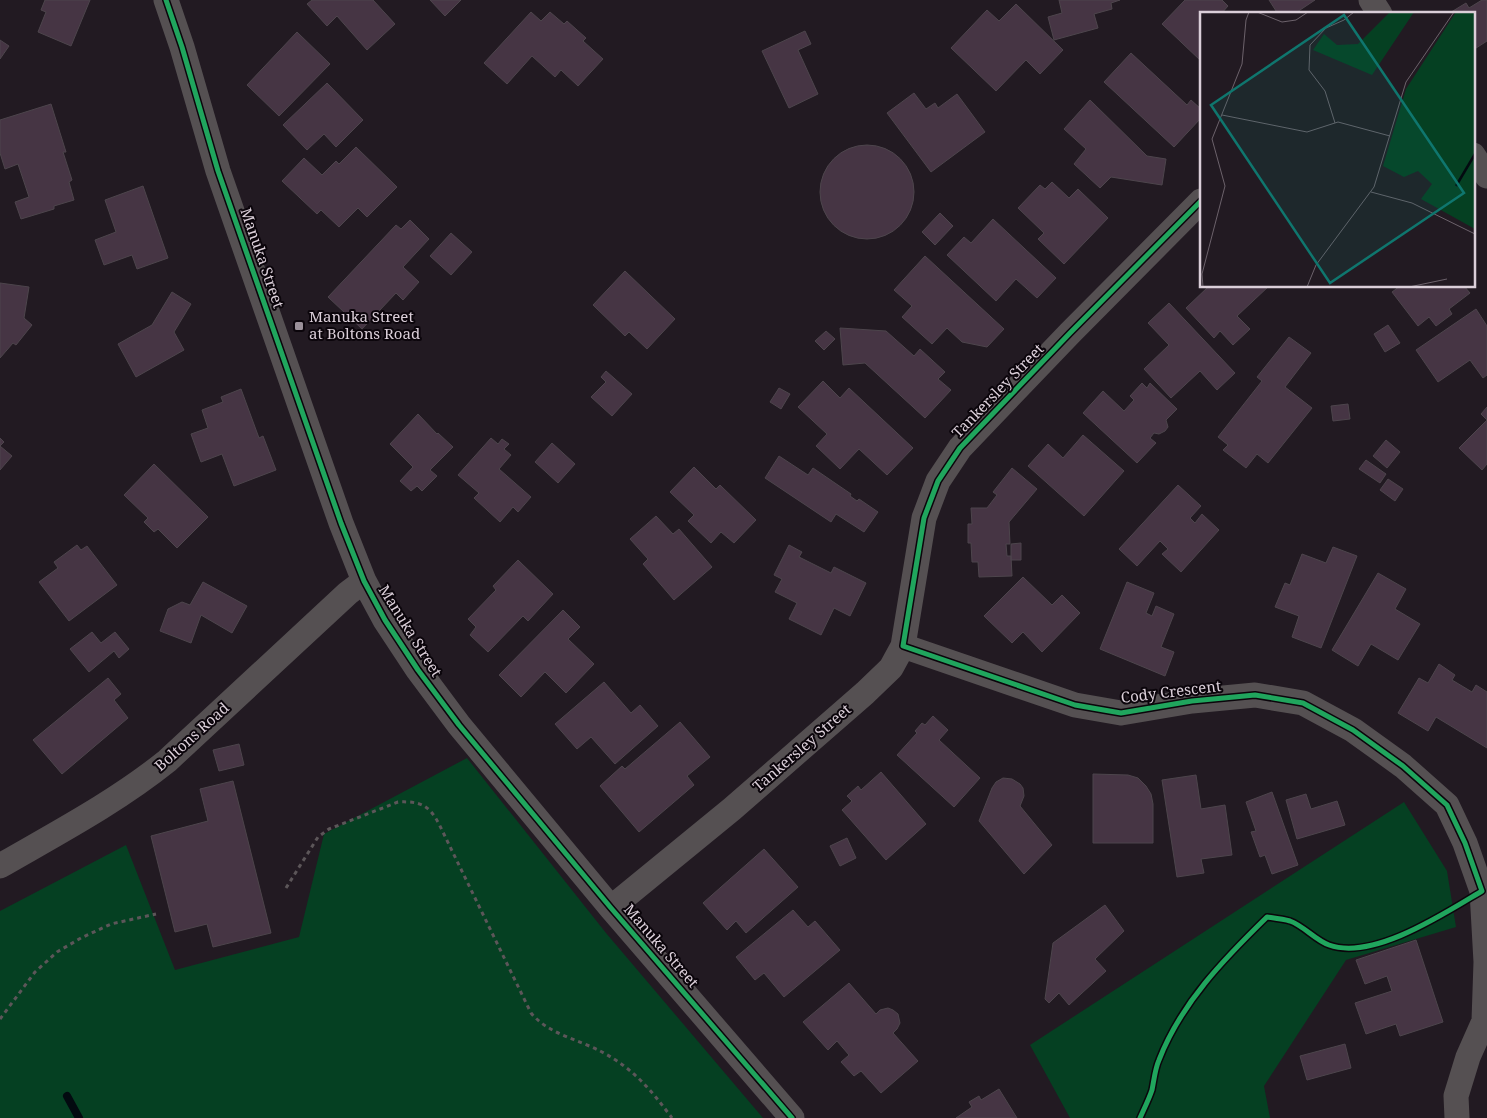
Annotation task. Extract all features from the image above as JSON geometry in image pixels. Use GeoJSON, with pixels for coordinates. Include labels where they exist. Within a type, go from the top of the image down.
{"type":"FeatureCollection","features":[{"type":"Feature","properties":{"kind":"street","name":"Manuka Street"},"geometry":{"type":"LineString","coordinates":[[166,0],[182,47],[218,171],[341,523],[364,581],[385,620],[418,670],[459,725],[611,908],[792,1118]]}},
{"type":"Feature","properties":{"kind":"street"},"geometry":{"type":"LineString","coordinates":[[1371,0],[1379,12]]}},
{"type":"Feature","properties":{"kind":"street"},"geometry":{"type":"LineString","coordinates":[[1474,156],[1487,176]]}},
{"type":"Feature","properties":{"kind":"street","name":"Tankersley Street"},"geometry":{"type":"LineString","coordinates":[[611,908],[732,809],[891,668],[903,646],[924,518],[938,481],[960,448],[1070,333],[1200,202]]}},
{"type":"Feature","properties":{"kind":"street","name":"Boltons Road"},"geometry":{"type":"LineString","coordinates":[[0,866],[143,781],[168,761],[348,592],[364,581]]}},
{"type":"Feature","properties":{"kind":"street","name":"Cody Crescent"},"geometry":{"type":"LineString","coordinates":[[903,646],[1075,705],[1121,713],[1255,695],[1304,703],[1353,730],[1403,766],[1447,805],[1465,843],[1482,891],[1486,962],[1484,1021],[1468,1057],[1456,1096],[1457,1118]]}},
{"type":"Feature","properties":{"kind":"path"},"geometry":{"type":"LineString","coordinates":[[286,888],[318,838],[329,829],[398,802],[409,801],[419,803],[428,808],[440,824],[531,1013],[543,1024],[623,1064],[650,1088],[672,1118]]}},
{"type":"Feature","properties":{"kind":"path"},"geometry":{"type":"LineString","coordinates":[[0,1019],[35,972],[57,952],[111,924],[156,914]]}},
{"type":"Feature","properties":{"kind":"green space"},"geometry":{"type":"Polygon","coordinates":[[[467,758],[606,933],[763,1118],[0,1118],[0,911],[126,845],[175,970],[299,937],[324,834],[467,758]]]}},
{"type":"Feature","properties":{"kind":"green space"},"geometry":{"type":"Polygon","coordinates":[[[1404,802],[1447,871],[1456,927],[1346,960],[1264,1086],[1270,1118],[1070,1118],[1030,1045],[1404,802]]]}},
{"type":"Feature","properties":{"kind":"building"},"geometry":{"type":"Polygon","coordinates":[[[45,0],[90,0],[71,46],[38,32],[46,12],[41,10],[45,0]]]}},
{"type":"Feature","properties":{"kind":"building"},"geometry":{"type":"Polygon","coordinates":[[[312,0],[373,0],[395,24],[367,50],[337,16],[327,26],[307,4],[312,0]]]}},
{"type":"Feature","properties":{"kind":"building"},"geometry":{"type":"Polygon","coordinates":[[[430,0],[461,0],[445,16],[430,0]]]}},
{"type":"Feature","properties":{"kind":"building"},"geometry":{"type":"Polygon","coordinates":[[[1059,0],[1120,0],[1111,3],[1112,9],[1094,14],[1098,28],[1054,40],[1048,17],[1062,13],[1059,0]]]}},
{"type":"Feature","properties":{"kind":"building"},"geometry":{"type":"Polygon","coordinates":[[[1185,0],[1222,0],[1228,6],[1223,12],[1200,12],[1200,60],[1162,24],[1185,0]]]}},
{"type":"Feature","properties":{"kind":"building"},"geometry":{"type":"Polygon","coordinates":[[[1269,0],[1315,0],[1297,12],[1277,12],[1269,0]]]}},
{"type":"Feature","properties":{"kind":"building"},"geometry":{"type":"Polygon","coordinates":[[[1482,0],[1487,0],[1487,41],[1474,49],[1474,12],[1451,12],[1466,3],[1469,8],[1482,0]]]}},
{"type":"Feature","properties":{"kind":"building"},"geometry":{"type":"Polygon","coordinates":[[[1016,4],[1063,50],[1040,74],[1026,60],[996,91],[951,48],[987,10],[999,21],[1016,4]]]}},
{"type":"Feature","properties":{"kind":"building"},"geometry":{"type":"Polygon","coordinates":[[[531,12],[541,21],[550,12],[564,24],[567,21],[586,38],[583,41],[603,59],[578,86],[561,70],[555,77],[532,56],[507,84],[484,63],[531,12]]]}},
{"type":"Feature","properties":{"kind":"building"},"geometry":{"type":"Polygon","coordinates":[[[805,31],[811,44],[798,50],[818,94],[789,108],[762,51],[805,31]]]}},
{"type":"Feature","properties":{"kind":"building"},"geometry":{"type":"Polygon","coordinates":[[[297,32],[330,64],[279,116],[247,85],[297,32]]]}},
{"type":"Feature","properties":{"kind":"building"},"geometry":{"type":"Polygon","coordinates":[[[0,40],[9,46],[0,59],[0,40]]]}},
{"type":"Feature","properties":{"kind":"building"},"geometry":{"type":"Polygon","coordinates":[[[1131,53],[1187,105],[1191,100],[1200,108],[1200,119],[1174,147],[1104,82],[1131,53]]]}},
{"type":"Feature","properties":{"kind":"building"},"geometry":{"type":"Polygon","coordinates":[[[327,83],[363,120],[336,147],[324,134],[307,150],[283,125],[327,83]]]}},
{"type":"Feature","properties":{"kind":"building"},"geometry":{"type":"Polygon","coordinates":[[[914,93],[926,109],[935,103],[938,108],[957,94],[985,132],[931,172],[887,113],[914,93]]]}},
{"type":"Feature","properties":{"kind":"building"},"geometry":{"type":"Polygon","coordinates":[[[1090,100],[1147,156],[1166,159],[1162,185],[1111,177],[1100,188],[1074,164],[1086,149],[1064,129],[1090,100]]]}},
{"type":"Feature","properties":{"kind":"building"},"geometry":{"type":"Polygon","coordinates":[[[51,104],[66,152],[63,152],[72,180],[69,182],[74,200],[54,206],[54,209],[21,219],[15,202],[29,197],[18,164],[5,169],[0,153],[0,120],[51,104]]]}},
{"type":"Feature","properties":{"kind":"building"},"geometry":{"type":"Polygon","coordinates":[[[867,145],[885,149],[900,159],[910,174],[914,192],[910,210],[900,225],[885,235],[867,239],[849,235],[834,225],[824,210],[820,192],[824,174],[834,159],[849,149],[867,145]]]}},
{"type":"Feature","properties":{"kind":"building"},"geometry":{"type":"Polygon","coordinates":[[[356,147],[397,187],[367,217],[358,208],[339,227],[321,210],[317,214],[282,181],[304,158],[322,175],[336,161],[339,164],[356,147]]]}},
{"type":"Feature","properties":{"kind":"building"},"geometry":{"type":"Polygon","coordinates":[[[1052,182],[1069,198],[1078,189],[1108,218],[1064,264],[1038,239],[1044,233],[1018,208],[1040,185],[1045,189],[1052,182]]]}},
{"type":"Feature","properties":{"kind":"building"},"geometry":{"type":"Polygon","coordinates":[[[143,186],[168,258],[137,269],[132,255],[104,265],[95,240],[116,232],[105,200],[143,186]]]}},
{"type":"Feature","properties":{"kind":"building"},"geometry":{"type":"Polygon","coordinates":[[[940,213],[953,226],[935,245],[922,232],[940,213]]]}},
{"type":"Feature","properties":{"kind":"building"},"geometry":{"type":"Polygon","coordinates":[[[993,219],[1056,278],[1037,298],[1016,279],[996,301],[947,255],[964,237],[971,243],[993,219]]]}},
{"type":"Feature","properties":{"kind":"building"},"geometry":{"type":"Polygon","coordinates":[[[410,220],[429,239],[403,267],[419,282],[403,300],[396,293],[362,329],[328,297],[396,225],[401,229],[410,220]]]}},
{"type":"Feature","properties":{"kind":"building"},"geometry":{"type":"Polygon","coordinates":[[[451,233],[472,252],[451,275],[430,256],[451,233]]]}},
{"type":"Feature","properties":{"kind":"building"},"geometry":{"type":"Polygon","coordinates":[[[925,256],[1004,329],[987,347],[962,342],[947,328],[932,344],[902,317],[912,306],[894,290],[925,256]]]}},
{"type":"Feature","properties":{"kind":"building"},"geometry":{"type":"Polygon","coordinates":[[[625,271],[675,319],[647,349],[629,332],[625,336],[593,305],[625,271]]]}},
{"type":"Feature","properties":{"kind":"building"},"geometry":{"type":"Polygon","coordinates":[[[0,283],[29,287],[24,318],[32,325],[16,345],[13,343],[0,358],[0,283]]]}},
{"type":"Feature","properties":{"kind":"building"},"geometry":{"type":"Polygon","coordinates":[[[1207,288],[1267,288],[1237,316],[1250,329],[1233,345],[1220,331],[1214,338],[1186,308],[1207,288]]]}},
{"type":"Feature","properties":{"kind":"building"},"geometry":{"type":"Polygon","coordinates":[[[1397,288],[1466,288],[1470,293],[1449,309],[1452,314],[1436,326],[1429,317],[1418,326],[1392,292],[1397,288]]]}},
{"type":"Feature","properties":{"kind":"building"},"geometry":{"type":"Polygon","coordinates":[[[172,292],[191,304],[174,332],[184,350],[136,377],[118,344],[152,325],[172,292]]]}},
{"type":"Feature","properties":{"kind":"building"},"geometry":{"type":"Polygon","coordinates":[[[1169,303],[1235,373],[1217,390],[1200,371],[1171,398],[1144,369],[1169,345],[1148,323],[1169,303]]]}},
{"type":"Feature","properties":{"kind":"building"},"geometry":{"type":"Polygon","coordinates":[[[1476,309],[1487,326],[1487,375],[1483,378],[1470,360],[1438,382],[1416,350],[1476,309]]]}},
{"type":"Feature","properties":{"kind":"building"},"geometry":{"type":"Polygon","coordinates":[[[1388,325],[1400,343],[1385,352],[1374,334],[1388,325]]]}},
{"type":"Feature","properties":{"kind":"building"},"geometry":{"type":"Polygon","coordinates":[[[840,328],[886,331],[914,356],[920,349],[945,372],[938,379],[951,390],[925,418],[865,363],[843,365],[840,328]]]}},
{"type":"Feature","properties":{"kind":"building"},"geometry":{"type":"Polygon","coordinates":[[[826,331],[835,339],[824,350],[815,341],[826,331]]]}},
{"type":"Feature","properties":{"kind":"building"},"geometry":{"type":"Polygon","coordinates":[[[1289,337],[1311,353],[1285,387],[1312,408],[1268,463],[1257,454],[1246,468],[1223,450],[1228,445],[1218,437],[1262,381],[1257,377],[1289,337]]]}},
{"type":"Feature","properties":{"kind":"building"},"geometry":{"type":"Polygon","coordinates":[[[606,371],[632,394],[612,416],[591,397],[606,382],[601,377],[606,371]]]}},
{"type":"Feature","properties":{"kind":"building"},"geometry":{"type":"Polygon","coordinates":[[[823,381],[840,398],[849,388],[913,448],[887,475],[859,449],[840,469],[816,446],[827,434],[798,407],[823,381]]]}},
{"type":"Feature","properties":{"kind":"building"},"geometry":{"type":"Polygon","coordinates":[[[1142,383],[1147,388],[1150,383],[1177,409],[1166,420],[1168,427],[1165,431],[1159,434],[1154,433],[1150,438],[1156,443],[1137,463],[1083,413],[1103,391],[1124,411],[1134,400],[1130,396],[1142,383]]]}},
{"type":"Feature","properties":{"kind":"building"},"geometry":{"type":"Polygon","coordinates":[[[779,388],[790,394],[781,409],[770,402],[779,388]]]}},
{"type":"Feature","properties":{"kind":"building"},"geometry":{"type":"Polygon","coordinates":[[[241,389],[259,438],[263,436],[276,470],[234,486],[222,454],[201,462],[191,434],[208,428],[202,410],[223,402],[221,397],[241,389]]]}},
{"type":"Feature","properties":{"kind":"building"},"geometry":{"type":"Polygon","coordinates":[[[1348,404],[1350,419],[1333,421],[1331,406],[1348,404]]]}},
{"type":"Feature","properties":{"kind":"building"},"geometry":{"type":"Polygon","coordinates":[[[1487,407],[1487,420],[1481,414],[1487,407]]]}},
{"type":"Feature","properties":{"kind":"building"},"geometry":{"type":"Polygon","coordinates":[[[418,414],[437,434],[453,447],[430,470],[437,476],[422,491],[417,486],[411,491],[400,481],[413,467],[390,444],[418,414]]]}},
{"type":"Feature","properties":{"kind":"building"},"geometry":{"type":"Polygon","coordinates":[[[1487,420],[1487,464],[1482,470],[1459,448],[1487,420]]]}},
{"type":"Feature","properties":{"kind":"building"},"geometry":{"type":"Polygon","coordinates":[[[1083,435],[1124,471],[1084,516],[1028,466],[1048,444],[1063,458],[1083,435]]]}},
{"type":"Feature","properties":{"kind":"building"},"geometry":{"type":"Polygon","coordinates":[[[0,438],[4,442],[0,446],[0,438]]]}},
{"type":"Feature","properties":{"kind":"building"},"geometry":{"type":"Polygon","coordinates":[[[491,438],[498,444],[502,439],[509,444],[504,449],[511,455],[499,469],[531,497],[518,512],[513,507],[500,522],[474,498],[479,493],[458,475],[491,438]]]}},
{"type":"Feature","properties":{"kind":"building"},"geometry":{"type":"Polygon","coordinates":[[[1386,440],[1400,452],[1387,468],[1373,456],[1386,440]]]}},
{"type":"Feature","properties":{"kind":"building"},"geometry":{"type":"Polygon","coordinates":[[[552,443],[575,464],[558,483],[535,462],[552,443]]]}},
{"type":"Feature","properties":{"kind":"building"},"geometry":{"type":"Polygon","coordinates":[[[0,446],[12,456],[0,470],[0,446]]]}},
{"type":"Feature","properties":{"kind":"building"},"geometry":{"type":"Polygon","coordinates":[[[779,456],[808,475],[813,468],[851,494],[850,496],[857,501],[859,499],[878,512],[864,532],[836,514],[831,522],[765,478],[779,456]]]}},
{"type":"Feature","properties":{"kind":"building"},"geometry":{"type":"Polygon","coordinates":[[[1366,460],[1386,474],[1380,483],[1359,469],[1366,460]]]}},
{"type":"Feature","properties":{"kind":"building"},"geometry":{"type":"Polygon","coordinates":[[[154,464],[208,517],[177,548],[158,529],[154,532],[144,522],[148,518],[124,495],[154,464]]]}},
{"type":"Feature","properties":{"kind":"building"},"geometry":{"type":"Polygon","coordinates":[[[694,467],[716,489],[720,485],[756,520],[734,543],[721,532],[711,543],[688,521],[694,515],[670,492],[694,467]]]}},
{"type":"Feature","properties":{"kind":"building"},"geometry":{"type":"Polygon","coordinates":[[[1012,468],[1037,489],[1009,522],[1010,544],[1006,544],[1007,556],[1011,556],[1012,576],[979,577],[978,562],[972,562],[971,543],[968,543],[968,524],[972,524],[971,508],[987,508],[997,495],[993,492],[1012,468]]]}},
{"type":"Feature","properties":{"kind":"building"},"geometry":{"type":"Polygon","coordinates":[[[1388,479],[1403,489],[1395,501],[1380,490],[1388,479]]]}},
{"type":"Feature","properties":{"kind":"building"},"geometry":{"type":"Polygon","coordinates":[[[1178,485],[1201,506],[1190,518],[1195,523],[1202,514],[1219,530],[1181,572],[1162,554],[1168,549],[1160,541],[1137,566],[1119,549],[1178,485]]]}},
{"type":"Feature","properties":{"kind":"building"},"geometry":{"type":"Polygon","coordinates":[[[656,516],[673,534],[679,529],[712,567],[674,600],[643,564],[648,559],[630,539],[656,516]]]}},
{"type":"Feature","properties":{"kind":"building"},"geometry":{"type":"Polygon","coordinates":[[[1021,543],[1021,560],[1011,560],[1011,544],[1021,543]]]}},
{"type":"Feature","properties":{"kind":"building"},"geometry":{"type":"Polygon","coordinates":[[[77,545],[81,550],[87,546],[117,585],[69,621],[39,582],[58,568],[54,562],[77,545]]]}},
{"type":"Feature","properties":{"kind":"building"},"geometry":{"type":"Polygon","coordinates":[[[789,545],[802,552],[799,557],[831,573],[834,567],[866,583],[850,616],[834,608],[821,635],[789,619],[797,603],[775,592],[782,579],[774,575],[789,545]]]}},
{"type":"Feature","properties":{"kind":"building"},"geometry":{"type":"Polygon","coordinates":[[[1333,547],[1357,556],[1321,648],[1292,637],[1299,616],[1275,607],[1285,583],[1290,585],[1302,554],[1326,563],[1333,547]]]}},
{"type":"Feature","properties":{"kind":"building"},"geometry":{"type":"Polygon","coordinates":[[[518,560],[553,594],[528,621],[523,616],[488,652],[470,635],[476,627],[468,619],[496,590],[493,586],[518,560]]]}},
{"type":"Feature","properties":{"kind":"building"},"geometry":{"type":"Polygon","coordinates":[[[1378,573],[1406,589],[1395,609],[1420,624],[1398,660],[1371,644],[1358,666],[1332,650],[1378,573]]]}},
{"type":"Feature","properties":{"kind":"building"},"geometry":{"type":"Polygon","coordinates":[[[1023,577],[1052,605],[1062,595],[1080,613],[1042,652],[1023,632],[1012,643],[984,616],[1023,577]]]}},
{"type":"Feature","properties":{"kind":"building"},"geometry":{"type":"Polygon","coordinates":[[[203,582],[247,606],[232,633],[201,615],[191,643],[160,631],[168,609],[182,602],[190,605],[203,582]]]}},
{"type":"Feature","properties":{"kind":"building"},"geometry":{"type":"Polygon","coordinates":[[[1127,582],[1154,593],[1146,613],[1152,616],[1156,606],[1174,614],[1161,647],[1174,652],[1165,676],[1100,649],[1127,582]]]}},
{"type":"Feature","properties":{"kind":"building"},"geometry":{"type":"Polygon","coordinates":[[[563,610],[580,627],[568,639],[594,664],[566,693],[545,672],[521,697],[499,675],[563,610]]]}},
{"type":"Feature","properties":{"kind":"building"},"geometry":{"type":"Polygon","coordinates":[[[92,632],[101,643],[115,632],[129,649],[119,658],[114,651],[89,672],[70,649],[92,632]]]}},
{"type":"Feature","properties":{"kind":"building"},"geometry":{"type":"Polygon","coordinates":[[[1439,664],[1455,675],[1452,680],[1472,692],[1476,685],[1487,692],[1487,748],[1436,717],[1428,731],[1398,713],[1419,678],[1428,683],[1439,664]]]}},
{"type":"Feature","properties":{"kind":"building"},"geometry":{"type":"Polygon","coordinates":[[[108,678],[121,694],[114,700],[128,718],[62,774],[33,740],[108,678]]]}},
{"type":"Feature","properties":{"kind":"building"},"geometry":{"type":"Polygon","coordinates":[[[604,682],[631,713],[640,705],[658,726],[615,764],[591,737],[577,749],[555,724],[604,682]]]}},
{"type":"Feature","properties":{"kind":"building"},"geometry":{"type":"Polygon","coordinates":[[[933,716],[948,730],[939,740],[980,778],[954,807],[897,755],[917,733],[915,731],[922,723],[925,725],[933,716]]]}},
{"type":"Feature","properties":{"kind":"building"},"geometry":{"type":"Polygon","coordinates":[[[680,722],[710,757],[687,776],[694,785],[639,832],[600,786],[622,766],[625,769],[680,722]]]}},
{"type":"Feature","properties":{"kind":"building"},"geometry":{"type":"Polygon","coordinates":[[[239,744],[244,765],[219,771],[213,750],[239,744]]]}},
{"type":"Feature","properties":{"kind":"building"},"geometry":{"type":"Polygon","coordinates":[[[881,772],[926,824],[886,860],[842,810],[852,801],[847,796],[858,786],[861,790],[881,772]]]}},
{"type":"Feature","properties":{"kind":"building"},"geometry":{"type":"Polygon","coordinates":[[[1093,774],[1128,775],[1138,778],[1146,786],[1151,794],[1153,804],[1153,843],[1093,843],[1093,774]]]}},
{"type":"Feature","properties":{"kind":"building"},"geometry":{"type":"Polygon","coordinates":[[[1196,775],[1201,809],[1225,805],[1232,855],[1201,859],[1204,873],[1177,877],[1162,780],[1196,775]]]}},
{"type":"Feature","properties":{"kind":"building"},"geometry":{"type":"Polygon","coordinates":[[[1003,778],[1012,779],[1023,788],[1024,796],[1020,806],[1052,845],[1024,874],[979,821],[992,788],[996,782],[1003,778]]]}},
{"type":"Feature","properties":{"kind":"building"},"geometry":{"type":"Polygon","coordinates":[[[233,781],[271,933],[213,947],[207,924],[175,932],[151,836],[208,821],[200,789],[233,781]]]}},
{"type":"Feature","properties":{"kind":"building"},"geometry":{"type":"Polygon","coordinates":[[[1272,792],[1298,865],[1272,874],[1265,855],[1260,857],[1251,832],[1256,831],[1246,802],[1272,792]]]}},
{"type":"Feature","properties":{"kind":"building"},"geometry":{"type":"Polygon","coordinates":[[[1306,794],[1311,809],[1337,801],[1345,825],[1297,839],[1286,800],[1306,794]]]}},
{"type":"Feature","properties":{"kind":"building"},"geometry":{"type":"Polygon","coordinates":[[[847,838],[856,858],[840,866],[830,846],[847,838]]]}},
{"type":"Feature","properties":{"kind":"building"},"geometry":{"type":"Polygon","coordinates":[[[764,849],[798,887],[746,933],[736,921],[727,930],[703,903],[764,849]]]}},
{"type":"Feature","properties":{"kind":"building"},"geometry":{"type":"Polygon","coordinates":[[[1105,905],[1124,931],[1095,959],[1106,971],[1069,1005],[1059,993],[1049,1003],[1045,999],[1053,943],[1105,905]]]}},
{"type":"Feature","properties":{"kind":"building"},"geometry":{"type":"Polygon","coordinates":[[[793,910],[808,927],[815,921],[840,950],[784,997],[764,973],[755,980],[736,957],[793,910]]]}},
{"type":"Feature","properties":{"kind":"building"},"geometry":{"type":"Polygon","coordinates":[[[1416,940],[1443,1022],[1400,1036],[1396,1024],[1366,1034],[1355,1003],[1392,991],[1387,976],[1365,984],[1356,960],[1416,940]]]}},
{"type":"Feature","properties":{"kind":"building"},"geometry":{"type":"Polygon","coordinates":[[[849,983],[876,1014],[880,1010],[888,1008],[898,1014],[900,1023],[893,1033],[918,1061],[881,1093],[861,1071],[854,1076],[841,1062],[849,1055],[837,1041],[828,1050],[803,1022],[849,983]]]}},
{"type":"Feature","properties":{"kind":"building"},"geometry":{"type":"Polygon","coordinates":[[[1345,1044],[1351,1068],[1307,1080],[1300,1056],[1345,1044]]]}},
{"type":"Feature","properties":{"kind":"building"},"geometry":{"type":"Polygon","coordinates":[[[999,1089],[1017,1118],[956,1118],[972,1107],[969,1102],[979,1096],[981,1100],[999,1089]]]}},
{"type":"Feature","properties":{"kind":"waterway"},"geometry":{"type":"LineString","coordinates":[[67,1096],[79,1118]]}},
{"type":"Feature","properties":{"kind":"cycle path"},"geometry":{"type":"LineString","coordinates":[[166,0],[182,47],[218,171],[341,523],[364,581],[385,620],[418,670],[459,725],[611,908],[792,1118]]}},
{"type":"Feature","properties":{"kind":"cycle path"},"geometry":{"type":"LineString","coordinates":[[1140,1118],[1152,1090],[1159,1060],[1179,1020],[1205,983],[1267,917],[1295,923],[1329,945],[1347,948],[1366,946],[1387,941],[1408,932],[1449,911],[1482,891],[1465,843],[1447,805],[1403,766],[1353,730],[1303,703],[1255,695],[1192,701],[1121,713],[1075,705],[903,646],[924,518],[938,481],[960,448],[1070,333],[1200,202]]}},
{"type":"Feature","properties":{"kind":"place","name":"Manuka Street at Boltons Road"},"geometry":{"type":"Point","coordinates":[299,326]}}]}
